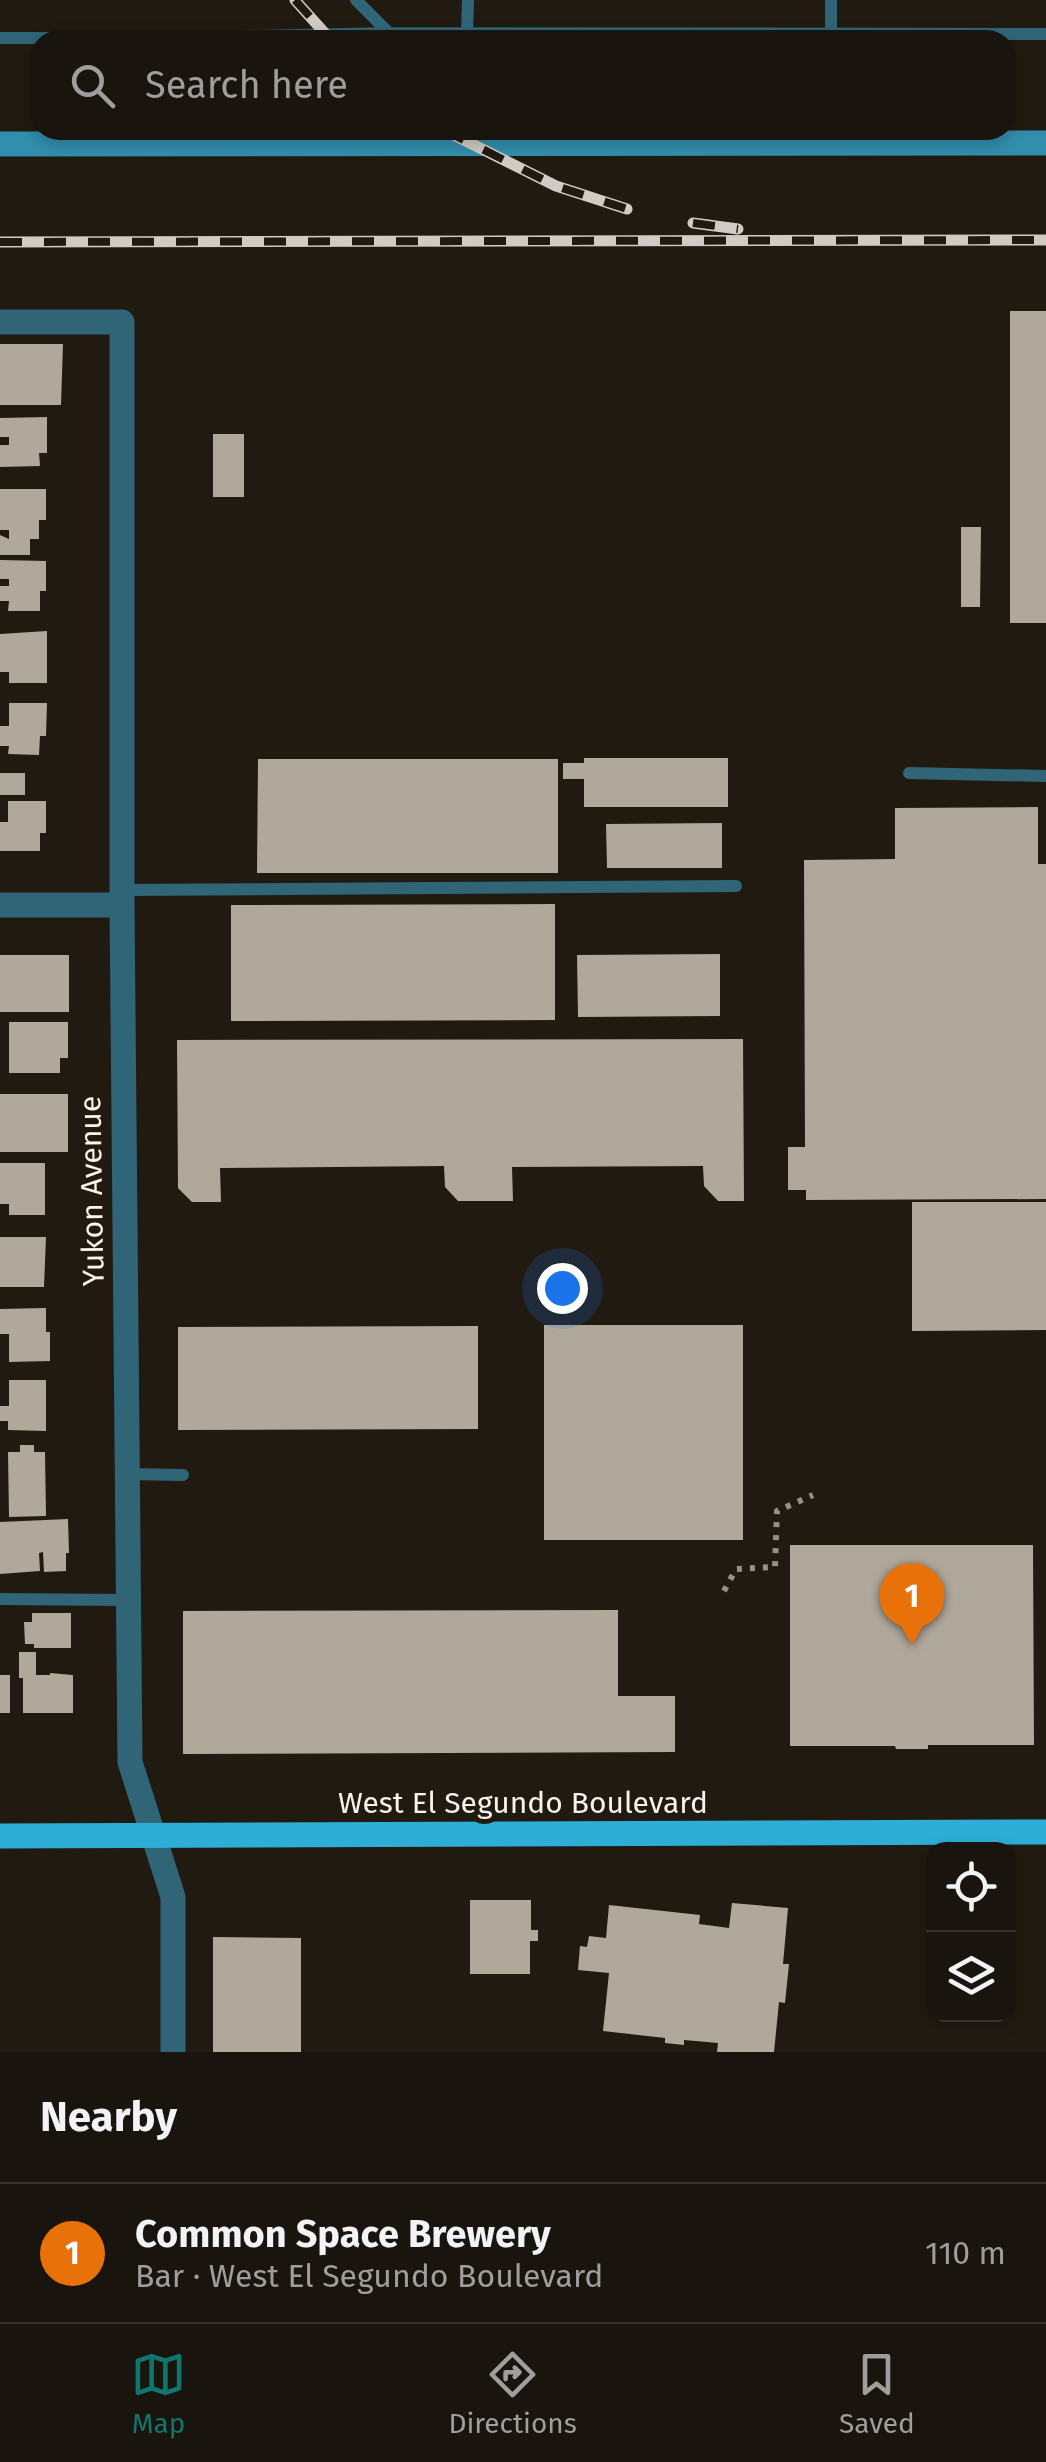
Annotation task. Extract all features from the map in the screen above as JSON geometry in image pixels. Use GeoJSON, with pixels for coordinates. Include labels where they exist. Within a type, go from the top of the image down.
{"type":"FeatureCollection","features":[{"type":"Feature","properties":{"kind":"main road","name":"West El Segundo Boulevard"},"geometry":{"type":"LineString","coordinates":[[0,1836],[1046,1832]]}},
{"type":"Feature","properties":{"kind":"street"},"geometry":{"type":"LineString","coordinates":[[0,144],[475,140]]}},
{"type":"Feature","properties":{"kind":"street"},"geometry":{"type":"LineString","coordinates":[[938,140],[1046,143]]}},
{"type":"Feature","properties":{"kind":"street","name":"Yukon Avenue"},"geometry":{"type":"LineString","coordinates":[[0,322],[122,322],[122,897],[130,1762],[174,1897],[174,2052]]}},
{"type":"Feature","properties":{"kind":"street"},"geometry":{"type":"LineString","coordinates":[[0,905],[122,897]]}},
{"type":"Feature","properties":{"kind":"lane"},"geometry":{"type":"LineString","coordinates":[[356,0],[386,30]]}},
{"type":"Feature","properties":{"kind":"lane"},"geometry":{"type":"LineString","coordinates":[[467,30],[468,0]]}},
{"type":"Feature","properties":{"kind":"lane"},"geometry":{"type":"LineString","coordinates":[[830,0],[831,30]]}},
{"type":"Feature","properties":{"kind":"lane"},"geometry":{"type":"LineString","coordinates":[[1016,34],[1046,34]]}},
{"type":"Feature","properties":{"kind":"lane"},"geometry":{"type":"LineString","coordinates":[[0,38],[30,38]]}},
{"type":"Feature","properties":{"kind":"lane"},"geometry":{"type":"LineString","coordinates":[[910,773],[1046,776]]}},
{"type":"Feature","properties":{"kind":"lane"},"geometry":{"type":"LineString","coordinates":[[122,897],[736,886]]}},
{"type":"Feature","properties":{"kind":"lane"},"geometry":{"type":"LineString","coordinates":[[127,1474],[182,1475]]}},
{"type":"Feature","properties":{"kind":"lane"},"geometry":{"type":"LineString","coordinates":[[0,1600],[128,1600]]}},
{"type":"Feature","properties":{"kind":"path"},"geometry":{"type":"LineString","coordinates":[[724,1591],[736,1569],[775,1567],[777,1511],[813,1495]]}},
{"type":"Feature","properties":{"kind":"building"},"geometry":{"type":"Polygon","coordinates":[[[1010,311],[1046,311],[1046,623],[1010,623],[1010,311]]]}},
{"type":"Feature","properties":{"kind":"building"},"geometry":{"type":"Polygon","coordinates":[[[0,344],[63,344],[61,405],[0,405],[0,344]]]}},
{"type":"Feature","properties":{"kind":"building"},"geometry":{"type":"Polygon","coordinates":[[[47,417],[47,453],[39,453],[40,466],[0,467],[0,445],[9,445],[9,437],[0,437],[0,418],[47,417]]]}},
{"type":"Feature","properties":{"kind":"building"},"geometry":{"type":"Polygon","coordinates":[[[213,434],[244,434],[244,497],[213,497],[213,434]]]}},
{"type":"Feature","properties":{"kind":"building"},"geometry":{"type":"Polygon","coordinates":[[[0,489],[46,489],[46,520],[39,520],[39,539],[30,539],[30,555],[0,555],[0,535],[9,539],[9,530],[0,530],[0,489]]]}},
{"type":"Feature","properties":{"kind":"building"},"geometry":{"type":"Polygon","coordinates":[[[961,527],[981,527],[980,607],[961,607],[961,527]]]}},
{"type":"Feature","properties":{"kind":"building"},"geometry":{"type":"Polygon","coordinates":[[[0,560],[46,561],[46,591],[40,591],[40,611],[8,611],[9,601],[0,601],[0,586],[9,586],[9,579],[0,579],[0,560]]]}},
{"type":"Feature","properties":{"kind":"building"},"geometry":{"type":"Polygon","coordinates":[[[47,631],[47,683],[9,683],[9,672],[0,672],[0,634],[47,631]]]}},
{"type":"Feature","properties":{"kind":"building"},"geometry":{"type":"Polygon","coordinates":[[[9,703],[47,703],[46,736],[40,736],[39,755],[8,754],[9,746],[0,746],[0,726],[9,726],[9,703]]]}},
{"type":"Feature","properties":{"kind":"building"},"geometry":{"type":"Polygon","coordinates":[[[584,758],[728,758],[728,807],[584,807],[584,779],[563,779],[563,763],[584,763],[584,758]]]}},
{"type":"Feature","properties":{"kind":"building"},"geometry":{"type":"Polygon","coordinates":[[[258,759],[558,759],[558,873],[257,873],[258,759]]]}},
{"type":"Feature","properties":{"kind":"building"},"geometry":{"type":"Polygon","coordinates":[[[0,773],[25,773],[25,795],[0,795],[0,773]]]}},
{"type":"Feature","properties":{"kind":"building"},"geometry":{"type":"Polygon","coordinates":[[[8,801],[46,801],[46,833],[40,833],[40,851],[0,851],[0,822],[8,822],[8,801]]]}},
{"type":"Feature","properties":{"kind":"building"},"geometry":{"type":"Polygon","coordinates":[[[1038,807],[1038,864],[1046,864],[1046,1199],[806,1200],[806,1190],[788,1190],[788,1147],[805,1147],[804,860],[895,859],[895,808],[1038,807]]]}},
{"type":"Feature","properties":{"kind":"building"},"geometry":{"type":"Polygon","coordinates":[[[722,823],[722,868],[607,868],[606,824],[722,823]]]}},
{"type":"Feature","properties":{"kind":"building"},"geometry":{"type":"Polygon","coordinates":[[[555,904],[555,1020],[231,1021],[231,905],[555,904]]]}},
{"type":"Feature","properties":{"kind":"building"},"geometry":{"type":"Polygon","coordinates":[[[720,954],[720,1016],[578,1017],[577,955],[720,954]]]}},
{"type":"Feature","properties":{"kind":"building"},"geometry":{"type":"Polygon","coordinates":[[[0,955],[69,955],[69,1012],[0,1012],[0,955]]]}},
{"type":"Feature","properties":{"kind":"building"},"geometry":{"type":"Polygon","coordinates":[[[9,1022],[68,1022],[68,1058],[60,1058],[60,1073],[9,1073],[9,1022]]]}},
{"type":"Feature","properties":{"kind":"building"},"geometry":{"type":"Polygon","coordinates":[[[743,1039],[744,1201],[718,1201],[704,1186],[703,1166],[512,1167],[513,1201],[458,1201],[445,1187],[444,1166],[220,1168],[221,1202],[192,1202],[178,1188],[177,1040],[743,1039]]]}},
{"type":"Feature","properties":{"kind":"building"},"geometry":{"type":"Polygon","coordinates":[[[0,1094],[68,1094],[68,1152],[0,1152],[0,1094]]]}},
{"type":"Feature","properties":{"kind":"building"},"geometry":{"type":"Polygon","coordinates":[[[0,1163],[45,1163],[45,1215],[9,1215],[9,1204],[0,1204],[0,1163]]]}},
{"type":"Feature","properties":{"kind":"building"},"geometry":{"type":"Polygon","coordinates":[[[912,1202],[1046,1202],[1046,1330],[912,1331],[912,1202]]]}},
{"type":"Feature","properties":{"kind":"building"},"geometry":{"type":"Polygon","coordinates":[[[0,1237],[46,1237],[44,1287],[0,1287],[0,1237]]]}},
{"type":"Feature","properties":{"kind":"building"},"geometry":{"type":"Polygon","coordinates":[[[46,1308],[50,1361],[9,1362],[9,1334],[0,1334],[0,1309],[46,1308]]]}},
{"type":"Feature","properties":{"kind":"building"},"geometry":{"type":"Polygon","coordinates":[[[544,1325],[743,1325],[743,1540],[544,1540],[544,1325]]]}},
{"type":"Feature","properties":{"kind":"building"},"geometry":{"type":"Polygon","coordinates":[[[478,1326],[478,1429],[178,1430],[178,1327],[478,1326]]]}},
{"type":"Feature","properties":{"kind":"building"},"geometry":{"type":"Polygon","coordinates":[[[9,1380],[46,1380],[46,1431],[8,1430],[8,1421],[0,1421],[0,1406],[9,1406],[9,1380]]]}},
{"type":"Feature","properties":{"kind":"building"},"geometry":{"type":"Polygon","coordinates":[[[20,1445],[34,1445],[34,1452],[45,1452],[46,1516],[9,1517],[8,1452],[20,1452],[20,1445]]]}},
{"type":"Feature","properties":{"kind":"building"},"geometry":{"type":"Polygon","coordinates":[[[68,1519],[66,1571],[44,1572],[43,1552],[39,1553],[40,1571],[0,1574],[0,1522],[68,1519]]]}},
{"type":"Feature","properties":{"kind":"building"},"geometry":{"type":"Polygon","coordinates":[[[790,1545],[1033,1545],[1034,1745],[928,1745],[928,1749],[790,1746],[790,1545]]]}},
{"type":"Feature","properties":{"kind":"building"},"geometry":{"type":"Polygon","coordinates":[[[618,1610],[618,1696],[675,1696],[675,1752],[183,1754],[183,1611],[618,1610]]]}},
{"type":"Feature","properties":{"kind":"building"},"geometry":{"type":"Polygon","coordinates":[[[32,1613],[71,1613],[71,1648],[34,1648],[34,1644],[25,1644],[24,1622],[32,1622],[32,1613]]]}},
{"type":"Feature","properties":{"kind":"building"},"geometry":{"type":"Polygon","coordinates":[[[19,1652],[36,1652],[36,1675],[73,1675],[73,1713],[23,1713],[19,1652]]]}},
{"type":"Feature","properties":{"kind":"building"},"geometry":{"type":"Polygon","coordinates":[[[0,1675],[10,1675],[10,1713],[0,1713],[0,1675]]]}},
{"type":"Feature","properties":{"kind":"building"},"geometry":{"type":"Polygon","coordinates":[[[470,1900],[531,1900],[531,1930],[538,1930],[538,1941],[530,1941],[530,1974],[470,1974],[470,1900]]]}},
{"type":"Feature","properties":{"kind":"building"},"geometry":{"type":"Polygon","coordinates":[[[732,1903],[788,1908],[783,1964],[789,1964],[785,2003],[779,2002],[774,2052],[717,2052],[718,2043],[684,2040],[684,2045],[665,2043],[665,2038],[603,2031],[609,1973],[578,1970],[580,1946],[587,1947],[589,1936],[606,1938],[609,1905],[700,1915],[699,1924],[729,1928],[732,1903]]]}},
{"type":"Feature","properties":{"kind":"building"},"geometry":{"type":"Polygon","coordinates":[[[213,1937],[301,1938],[301,2052],[213,2052],[213,1937]]]}},
{"type":"Feature","properties":{"kind":"railway"},"geometry":{"type":"LineString","coordinates":[[295,0],[322,30]]}},
{"type":"Feature","properties":{"kind":"railway"},"geometry":{"type":"LineString","coordinates":[[464,140],[556,186],[627,209]]}},
{"type":"Feature","properties":{"kind":"railway"},"geometry":{"type":"LineString","coordinates":[[693,223],[738,229]]}},
{"type":"Feature","properties":{"kind":"railway"},"geometry":{"type":"LineString","coordinates":[[0,242],[1046,240]]}},
{"type":"Feature","properties":{"kind":"place","name":"Common Space Brewery"},"geometry":{"type":"Point","coordinates":[912,1645]}}]}
